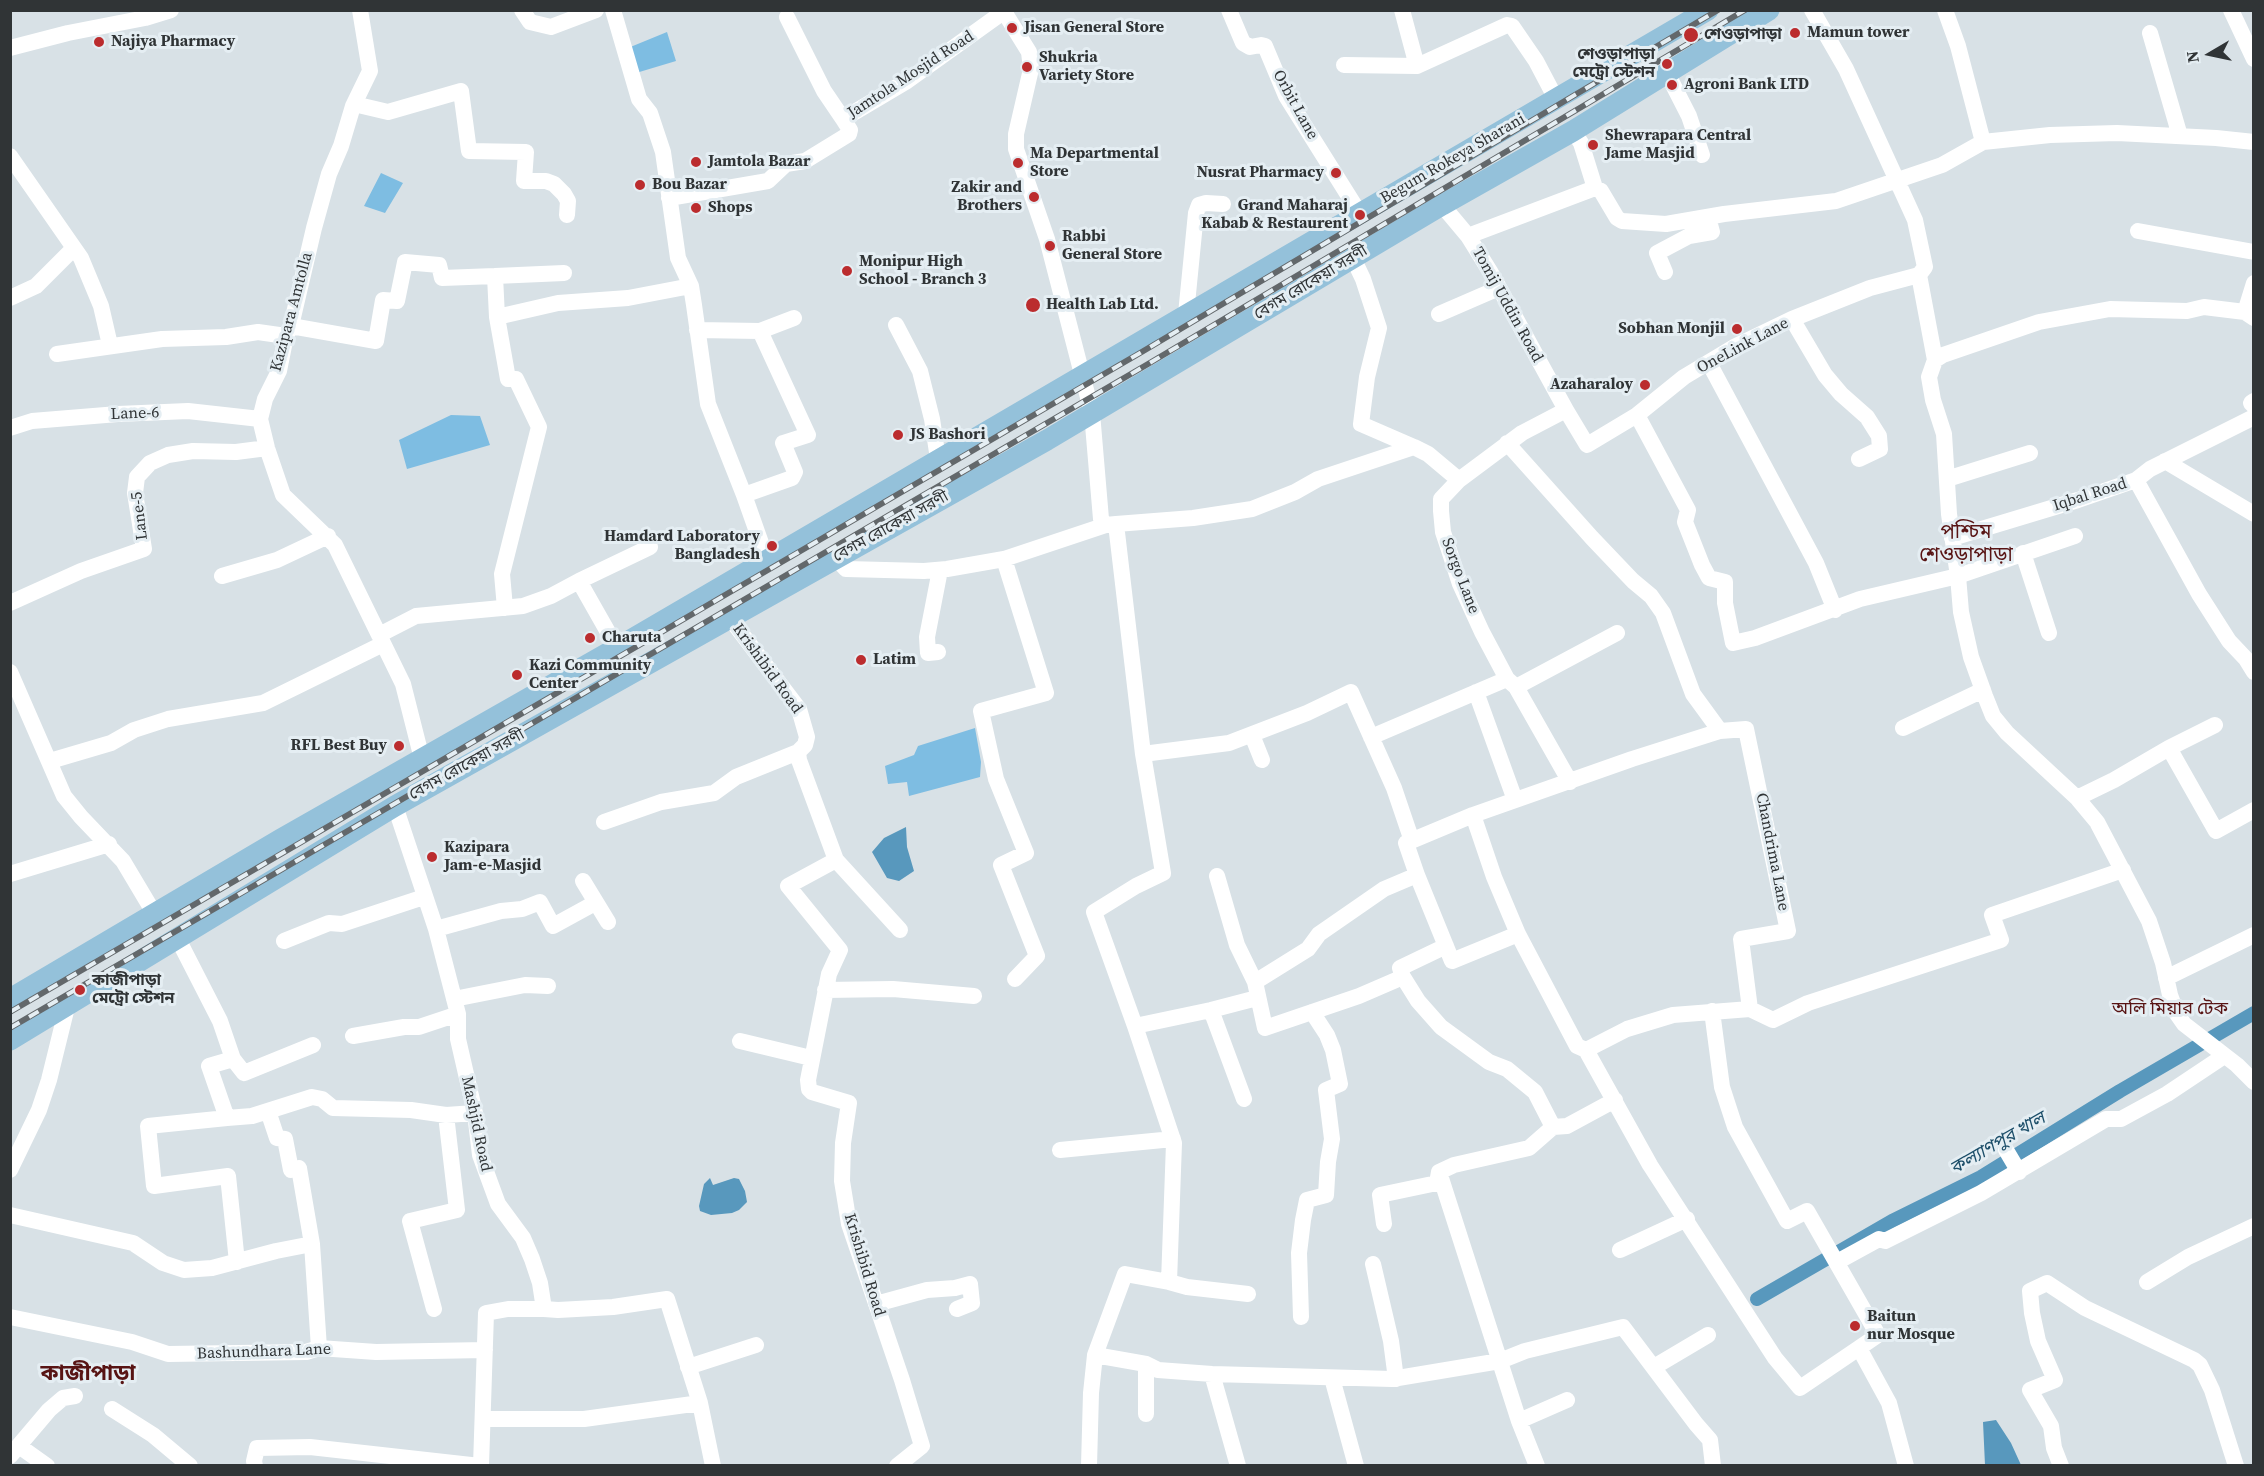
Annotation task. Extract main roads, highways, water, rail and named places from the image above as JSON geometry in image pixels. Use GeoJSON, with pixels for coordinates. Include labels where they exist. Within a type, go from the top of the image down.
{"type":"FeatureCollection","features":[{"type":"Feature","properties":{"kind":"main road","name":"Begum Rokeya Sharani"},"geometry":{"type":"LineString","coordinates":[[1192,310],[1308,245],[1708,10]]}},
{"type":"Feature","properties":{"kind":"main road","name":"বেগম রোকেয়া সরণী"},"geometry":{"type":"LineString","coordinates":[[10,1040],[395,806],[1092,413],[1442,205],[1573,131],[1769,10]]}},
{"type":"Feature","properties":{"kind":"main road"},"geometry":{"type":"LineString","coordinates":[[1308,245],[1325,275]]}},
{"type":"Feature","properties":{"kind":"main road","name":"বেগম রোকেয়া সরণী"},"geometry":{"type":"LineString","coordinates":[[10,999],[154,913],[617,648],[1192,310]]}},
{"type":"Feature","properties":{"kind":"waterway","name":"কল্যাণপুর খাল"},"geometry":{"type":"LineString","coordinates":[[1757,1299],[1892,1221],[1981,1177],[2120,1091],[2254,1013]]}},
{"type":"Feature","properties":{"kind":"railway"},"geometry":{"type":"LineString","coordinates":[[10,1012],[1140,353],[1718,10]]}},
{"type":"Feature","properties":{"kind":"railway"},"geometry":{"type":"LineString","coordinates":[[10,1028],[1148,364],[1745,10]]}},
{"type":"Feature","properties":{"kind":"place","name":"Jisan General Store"},"geometry":{"type":"Point","coordinates":[1012,28]}},
{"type":"Feature","properties":{"kind":"place","name":"Mamun tower"},"geometry":{"type":"Point","coordinates":[1795,33]}},
{"type":"Feature","properties":{"kind":"place","name":"শেওড়াপাড়া"},"geometry":{"type":"Point","coordinates":[1691,35]}},
{"type":"Feature","properties":{"kind":"place","name":"Najiya Pharmacy"},"geometry":{"type":"Point","coordinates":[99,42]}},
{"type":"Feature","properties":{"kind":"place","name":"শেওড়াপাড়া মেট্রো স্টেশন"},"geometry":{"type":"Point","coordinates":[1667,64]}},
{"type":"Feature","properties":{"kind":"place","name":"Shukria Variety Store"},"geometry":{"type":"Point","coordinates":[1027,67]}},
{"type":"Feature","properties":{"kind":"place","name":"Agroni Bank LTD"},"geometry":{"type":"Point","coordinates":[1672,85]}},
{"type":"Feature","properties":{"kind":"place","name":"Shewrapara Central Jame Masjid"},"geometry":{"type":"Point","coordinates":[1593,145]}},
{"type":"Feature","properties":{"kind":"place","name":"Jamtola Bazar"},"geometry":{"type":"Point","coordinates":[696,162]}},
{"type":"Feature","properties":{"kind":"place","name":"Ma Departmental Store"},"geometry":{"type":"Point","coordinates":[1018,163]}},
{"type":"Feature","properties":{"kind":"place","name":"Nusrat Pharmacy"},"geometry":{"type":"Point","coordinates":[1336,173]}},
{"type":"Feature","properties":{"kind":"place","name":"Bou Bazar"},"geometry":{"type":"Point","coordinates":[640,185]}},
{"type":"Feature","properties":{"kind":"place","name":"Zakir and Brothers"},"geometry":{"type":"Point","coordinates":[1034,197]}},
{"type":"Feature","properties":{"kind":"place","name":"Shops"},"geometry":{"type":"Point","coordinates":[696,208]}},
{"type":"Feature","properties":{"kind":"place","name":"Grand Maharaj Kabab & Restaurent"},"geometry":{"type":"Point","coordinates":[1360,215]}},
{"type":"Feature","properties":{"kind":"place","name":"Rabbi General Store"},"geometry":{"type":"Point","coordinates":[1050,246]}},
{"type":"Feature","properties":{"kind":"place","name":"Monipur High School - Branch 3"},"geometry":{"type":"Point","coordinates":[847,271]}},
{"type":"Feature","properties":{"kind":"place","name":"Health Lab Ltd."},"geometry":{"type":"Point","coordinates":[1033,305]}},
{"type":"Feature","properties":{"kind":"place","name":"Sobhan Monjil"},"geometry":{"type":"Point","coordinates":[1737,329]}},
{"type":"Feature","properties":{"kind":"place","name":"Azaharaloy"},"geometry":{"type":"Point","coordinates":[1645,385]}},
{"type":"Feature","properties":{"kind":"place","name":"JS Bashori"},"geometry":{"type":"Point","coordinates":[898,435]}},
{"type":"Feature","properties":{"kind":"place","name":"Hamdard Laboratory Bangladesh"},"geometry":{"type":"Point","coordinates":[772,546]}},
{"type":"Feature","properties":{"kind":"place","name":"Charuta"},"geometry":{"type":"Point","coordinates":[590,638]}},
{"type":"Feature","properties":{"kind":"place","name":"Latim"},"geometry":{"type":"Point","coordinates":[861,660]}},
{"type":"Feature","properties":{"kind":"place","name":"Kazi Community Center"},"geometry":{"type":"Point","coordinates":[517,675]}},
{"type":"Feature","properties":{"kind":"place","name":"RFL Best Buy"},"geometry":{"type":"Point","coordinates":[399,746]}},
{"type":"Feature","properties":{"kind":"place","name":"Kazipara Jam-e-Masjid"},"geometry":{"type":"Point","coordinates":[432,857]}},
{"type":"Feature","properties":{"kind":"place","name":"কাজীপাড়া মেট্রো স্টেশন"},"geometry":{"type":"Point","coordinates":[80,990]}},
{"type":"Feature","properties":{"kind":"place","name":"Baitun nur Mosque"},"geometry":{"type":"Point","coordinates":[1855,1326]}},
{"type":"Feature","properties":{"kind":"district","name":"পশ্চিম শেওড়াপাড়া"},"geometry":{"type":"Point","coordinates":[1966,544]}},
{"type":"Feature","properties":{"kind":"district","name":"অলি মিয়ার টেক"},"geometry":{"type":"Point","coordinates":[2170,1009]}},
{"type":"Feature","properties":{"kind":"district","name":"কাজীপাড়া"},"geometry":{"type":"Point","coordinates":[88,1374]}}]}
